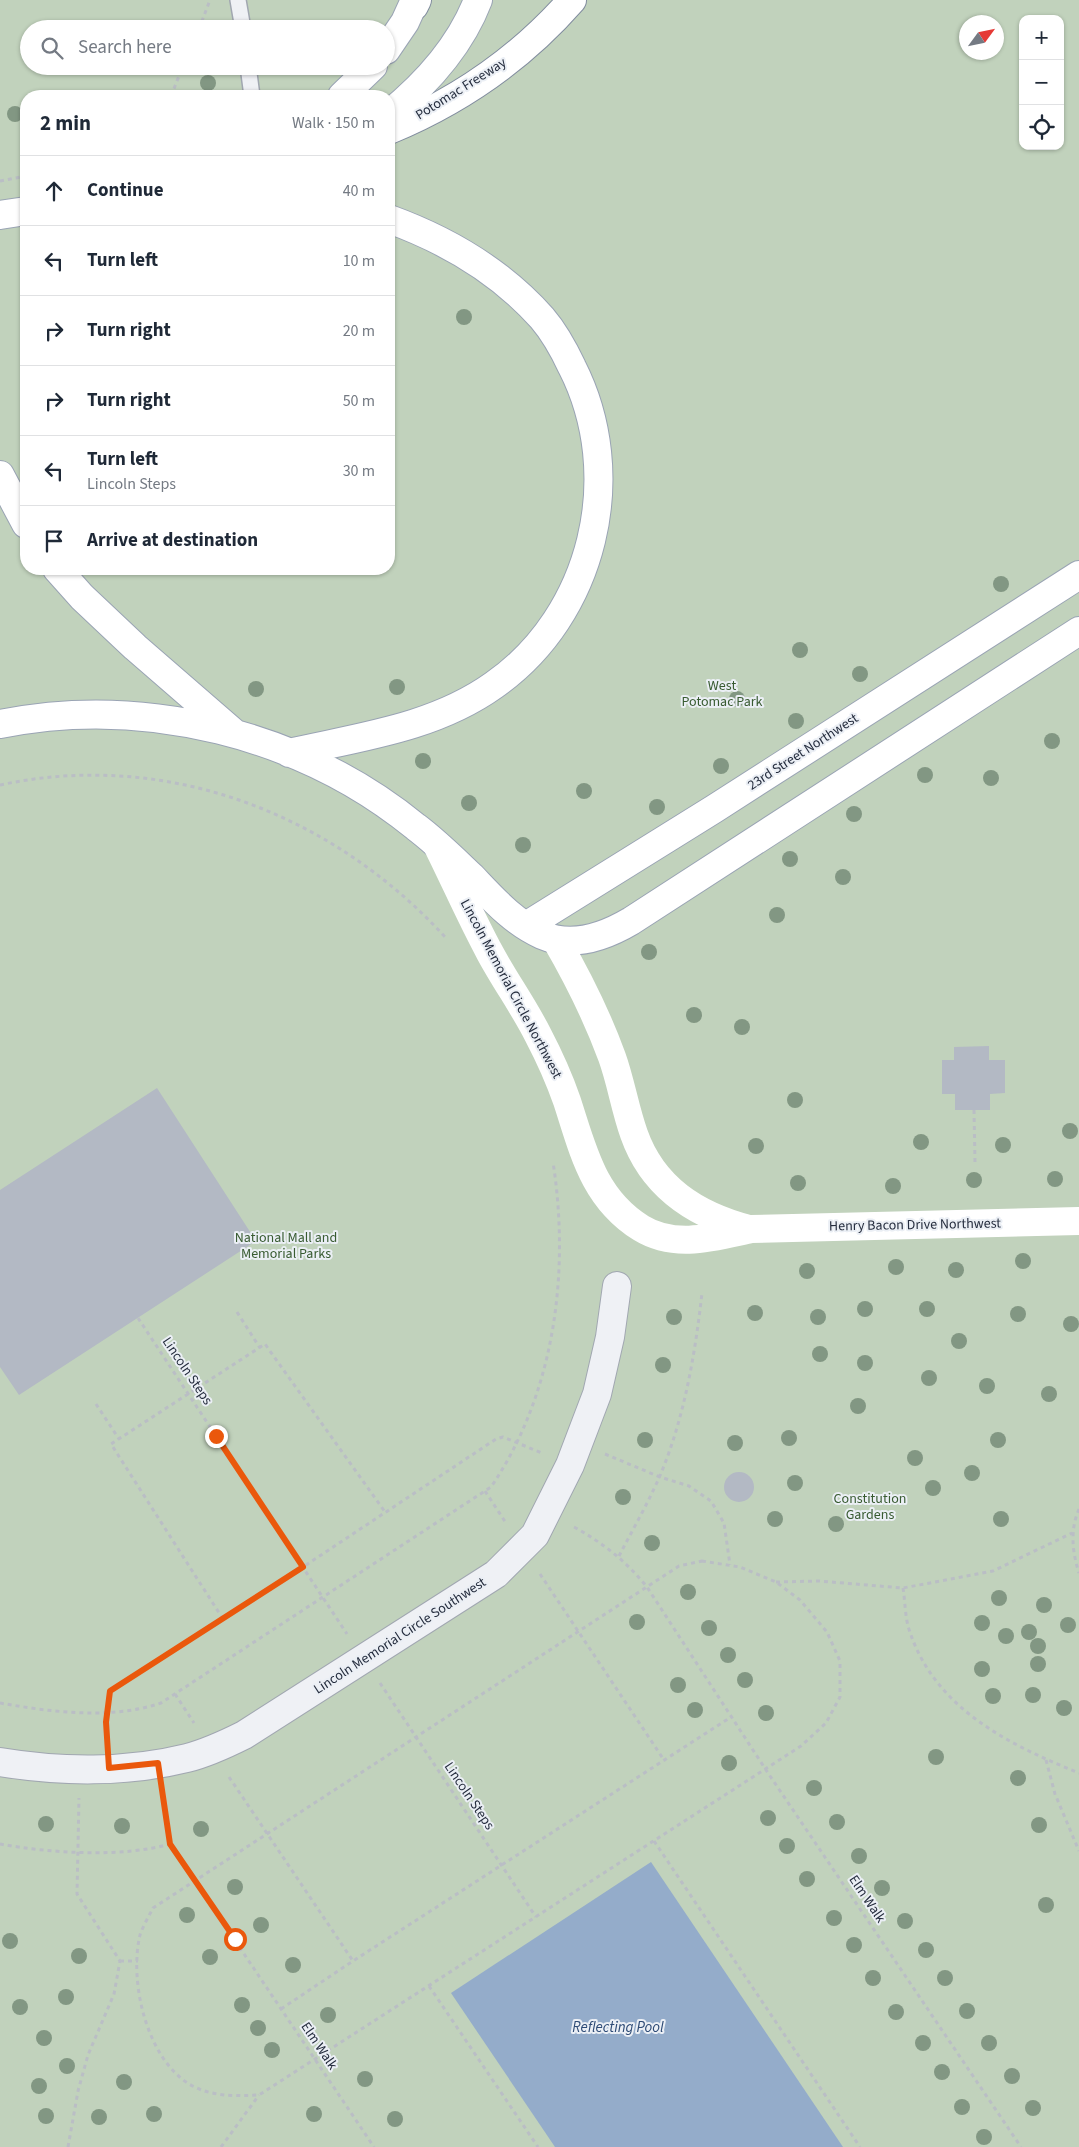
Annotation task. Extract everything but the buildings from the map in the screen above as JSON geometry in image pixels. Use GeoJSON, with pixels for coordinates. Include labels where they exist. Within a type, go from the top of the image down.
{"type":"FeatureCollection","features":[{"type":"Feature","properties":{"kind":"main road"},"geometry":{"type":"LineString","coordinates":[[395,109],[442,64],[464,31],[478,0]]}},
{"type":"Feature","properties":{"kind":"main road","name":"Potomac Freeway"},"geometry":{"type":"LineString","coordinates":[[395,127],[438,107],[490,75],[540,34],[572,0]]}},
{"type":"Feature","properties":{"kind":"main road"},"geometry":{"type":"LineString","coordinates":[[395,35],[415,2]]}},
{"type":"Feature","properties":{"kind":"main road"},"geometry":{"type":"LineString","coordinates":[[348,90],[364,75]]}},
{"type":"Feature","properties":{"kind":"main road"},"geometry":{"type":"LineString","coordinates":[[0,215],[20,212]]}},
{"type":"Feature","properties":{"kind":"main road"},"geometry":{"type":"LineString","coordinates":[[289,752],[407,726],[470,701],[495,685],[517,667],[554,625],[571,596],[594,533],[599,499],[595,437],[589,408],[579,380],[563,348],[542,319],[491,272],[459,251],[395,222]]}},
{"type":"Feature","properties":{"kind":"main road"},"geometry":{"type":"LineString","coordinates":[[0,474],[20,512]]}},
{"type":"Feature","properties":{"kind":"main road"},"geometry":{"type":"LineString","coordinates":[[62,575],[82,597],[136,647],[236,734]]}},
{"type":"Feature","properties":{"kind":"main road","name":"23rd Street Northwest"},"geometry":{"type":"LineString","coordinates":[[526,926],[723,804],[1079,575]]}},
{"type":"Feature","properties":{"kind":"main road"},"geometry":{"type":"LineString","coordinates":[[750,1229],[726,1223],[692,1206],[672,1192],[648,1165],[634,1134],[601,1028],[580,983],[556,940],[586,939],[618,928],[1079,631]]}},
{"type":"Feature","properties":{"kind":"main road","name":"Lincoln Memorial Circle Northwest"},"geometry":{"type":"LineString","coordinates":[[0,724],[58,716],[132,716],[164,719],[236,734],[289,752],[367,791],[392,808],[437,845],[499,906],[526,926],[556,940]]}},
{"type":"Feature","properties":{"kind":"main road","name":"Lincoln Memorial Circle Northwest"},"geometry":{"type":"LineString","coordinates":[[437,845],[491,955],[510,984],[545,1049],[566,1099],[584,1159],[604,1193],[633,1222],[658,1237],[671,1240],[704,1239],[750,1229]]}},
{"type":"Feature","properties":{"kind":"main road","name":"Henry Bacon Drive Northwest"},"geometry":{"type":"LineString","coordinates":[[750,1229],[1079,1220]]}},
{"type":"Feature","properties":{"kind":"street","name":"Lincoln Memorial Circle Southwest"},"geometry":{"type":"LineString","coordinates":[[0,1762],[26,1766],[81,1769],[109,1768],[158,1763],[203,1753],[244,1735],[496,1574],[536,1535],[575,1454],[599,1384],[610,1337],[617,1286]]}},
{"type":"Feature","properties":{"kind":"lane"},"geometry":{"type":"LineString","coordinates":[[238,0],[241,20]]}},
{"type":"Feature","properties":{"kind":"lane"},"geometry":{"type":"LineString","coordinates":[[249,75],[251,90]]}},
{"type":"Feature","properties":{"kind":"path"},"geometry":{"type":"LineString","coordinates":[[202,20],[210,0]]}},
{"type":"Feature","properties":{"kind":"path"},"geometry":{"type":"LineString","coordinates":[[173,90],[179,75]]}},
{"type":"Feature","properties":{"kind":"path"},"geometry":{"type":"LineString","coordinates":[[0,181],[20,177]]}},
{"type":"Feature","properties":{"kind":"path"},"geometry":{"type":"LineString","coordinates":[[0,785],[54,777],[144,778],[234,797],[313,831],[352,855],[416,906],[448,941]]}},
{"type":"Feature","properties":{"kind":"path"},"geometry":{"type":"LineString","coordinates":[[974,1110],[975,1163]]}},
{"type":"Feature","properties":{"kind":"path"},"geometry":{"type":"LineString","coordinates":[[0,1703],[65,1711],[107,1711],[142,1709],[161,1703],[491,1487],[509,1461],[538,1390],[556,1315],[560,1241],[558,1196],[551,1154]]}},
{"type":"Feature","properties":{"kind":"path"},"geometry":{"type":"LineString","coordinates":[[619,1556],[660,1477],[678,1424],[693,1355],[702,1293]]}},
{"type":"Feature","properties":{"kind":"path"},"geometry":{"type":"LineString","coordinates":[[236,1312],[260,1348]]}},
{"type":"Feature","properties":{"kind":"path","name":"Lincoln Steps"},"geometry":{"type":"LineString","coordinates":[[138,1318],[316,1587]]}},
{"type":"Feature","properties":{"kind":"path"},"geometry":{"type":"LineString","coordinates":[[223,1619],[111,1444],[265,1344],[385,1512]]}},
{"type":"Feature","properties":{"kind":"path"},"geometry":{"type":"LineString","coordinates":[[96,1404],[119,1439]]}},
{"type":"Feature","properties":{"kind":"path"},"geometry":{"type":"LineString","coordinates":[[109,1768],[107,1711],[110,1691],[303,1567],[496,1439],[503,1437],[517,1442],[575,1454],[689,1486],[711,1500],[724,1522],[730,1565]]}},
{"type":"Feature","properties":{"kind":"path"},"geometry":{"type":"LineString","coordinates":[[1079,1509],[1073,1522],[1072,1532],[1079,1573]]}},
{"type":"Feature","properties":{"kind":"path","name":"Elm Walk"},"geometry":{"type":"LineString","coordinates":[[548,1512],[588,1534],[619,1556],[647,1587],[766,1770],[1021,2147]]}},
{"type":"Feature","properties":{"kind":"path"},"geometry":{"type":"LineString","coordinates":[[776,1582],[819,1581],[903,1588],[993,1571],[1072,1532]]}},
{"type":"Feature","properties":{"kind":"path"},"geometry":{"type":"LineString","coordinates":[[221,2147],[259,2095],[766,1770],[801,1746],[826,1723],[840,1697],[840,1661],[827,1632],[800,1600],[776,1582],[740,1567],[702,1561],[679,1566],[153,1908],[140,1935],[137,1973],[144,2019],[162,2058],[188,2083],[220,2096],[259,2095]]}},
{"type":"Feature","properties":{"kind":"path"},"geometry":{"type":"LineString","coordinates":[[903,1588],[908,1625],[920,1654],[943,1689],[982,1726],[1011,1743],[1079,1773]]}},
{"type":"Feature","properties":{"kind":"path"},"geometry":{"type":"LineString","coordinates":[[578,1632],[664,1760]]}},
{"type":"Feature","properties":{"kind":"path"},"geometry":{"type":"LineString","coordinates":[[281,2009],[731,1717]]}},
{"type":"Feature","properties":{"kind":"path","name":"Lincoln Steps"},"geometry":{"type":"LineString","coordinates":[[424,1749],[536,1917]]}},
{"type":"Feature","properties":{"kind":"path"},"geometry":{"type":"LineString","coordinates":[[1046,1759],[1055,1794],[1079,1850]]}},
{"type":"Feature","properties":{"kind":"path"},"geometry":{"type":"LineString","coordinates":[[0,1844],[37,1851],[79,1853],[154,1848],[170,1844],[158,1763]]}},
{"type":"Feature","properties":{"kind":"path"},"geometry":{"type":"LineString","coordinates":[[68,2147],[78,2092],[88,2055],[114,1994],[120,1961],[77,1894],[81,1769]]}},
{"type":"Feature","properties":{"kind":"path"},"geometry":{"type":"LineString","coordinates":[[266,1833],[353,1961]]}},
{"type":"Feature","properties":{"kind":"path"},"geometry":{"type":"LineString","coordinates":[[654,1842],[860,2147]]}},
{"type":"Feature","properties":{"kind":"path","name":"Elm Walk"},"geometry":{"type":"LineString","coordinates":[[170,1844],[374,2147]]}},
{"type":"Feature","properties":{"kind":"path"},"geometry":{"type":"LineString","coordinates":[[120,1961],[138,1962]]}},
{"type":"Feature","properties":{"kind":"path"},"geometry":{"type":"LineString","coordinates":[[429,1986],[538,2147]]}},
{"type":"Feature","properties":{"kind":"green space","name":"West Potomac Park"},"geometry":{"type":"Polygon","coordinates":[[[0,0],[1079,0],[1079,2147],[0,2147],[0,0]]]}},
{"type":"Feature","properties":{"kind":"water","name":"Reflecting Pool"},"geometry":{"type":"Polygon","coordinates":[[[651,1862],[843,2147],[555,2147],[451,1993],[651,1862]]]}},
{"type":"Feature","properties":{"kind":"route"},"geometry":{"type":"LineString","coordinates":[[216,1436],[303,1567],[117,1685],[110,1691],[108,1697],[106,1722],[109,1768],[158,1763],[170,1844],[235,1939]]}},
{"type":"Feature","properties":{"kind":"park label","name":"National Mall and Memorial Parks"},"geometry":{"type":"Point","coordinates":[286,1246]}},
{"type":"Feature","properties":{"kind":"park label","name":"Constitution Gardens"},"geometry":{"type":"Point","coordinates":[870,1508]}}]}
